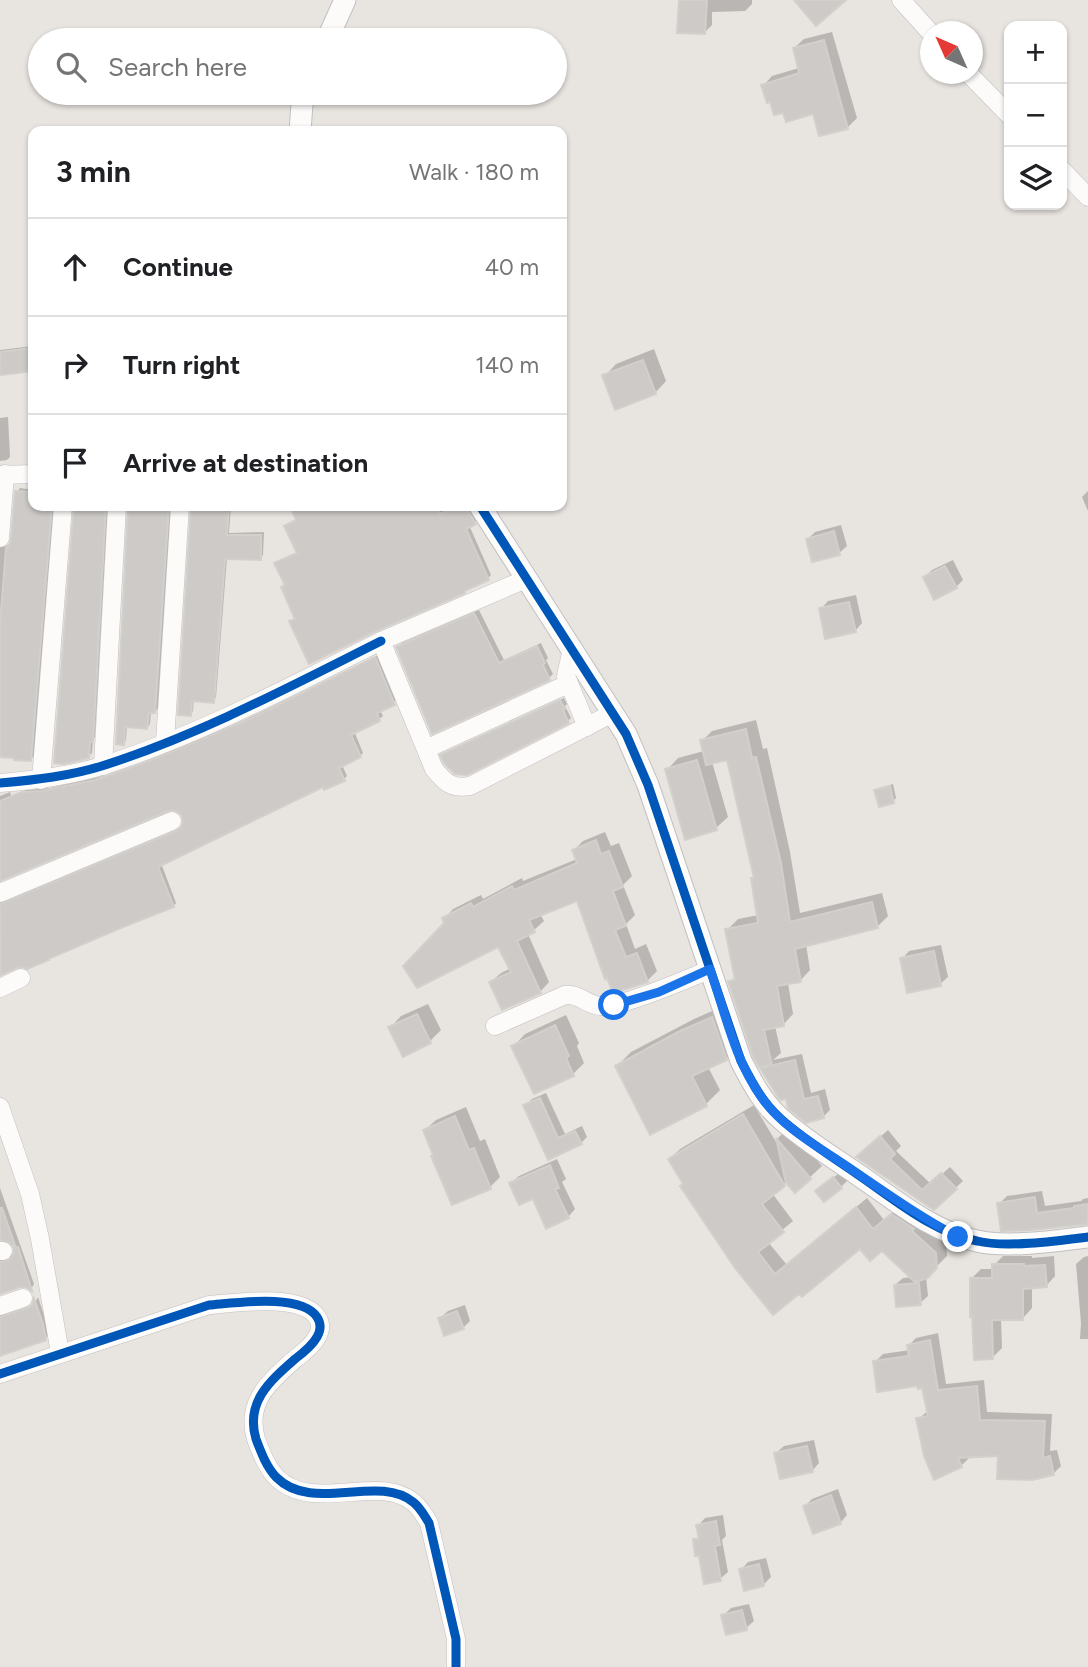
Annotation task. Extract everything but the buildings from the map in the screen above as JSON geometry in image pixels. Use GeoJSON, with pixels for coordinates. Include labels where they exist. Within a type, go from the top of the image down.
{"type":"FeatureCollection","features":[{"type":"Feature","properties":{"kind":"street"},"geometry":{"type":"LineString","coordinates":[[332,28],[345,0]]}},
{"type":"Feature","properties":{"kind":"street"},"geometry":{"type":"LineString","coordinates":[[901,0],[920,21]]}},
{"type":"Feature","properties":{"kind":"street"},"geometry":{"type":"LineString","coordinates":[[979,84],[1004,110]]}},
{"type":"Feature","properties":{"kind":"street"},"geometry":{"type":"LineString","coordinates":[[300,126],[302,105]]}},
{"type":"Feature","properties":{"kind":"street"},"geometry":{"type":"LineString","coordinates":[[1067,175],[1088,197]]}},
{"type":"Feature","properties":{"kind":"street"},"geometry":{"type":"LineString","coordinates":[[0,538],[3,474],[28,474]]}},
{"type":"Feature","properties":{"kind":"street"},"geometry":{"type":"LineString","coordinates":[[41,780],[62,511]]}},
{"type":"Feature","properties":{"kind":"street"},"geometry":{"type":"LineString","coordinates":[[103,766],[117,511]]}},
{"type":"Feature","properties":{"kind":"street"},"geometry":{"type":"LineString","coordinates":[[165,742],[180,511]]}},
{"type":"Feature","properties":{"kind":"street"},"geometry":{"type":"LineString","coordinates":[[483,511],[626,734],[648,785],[741,1061],[763,1100],[779,1117],[807,1139],[924,1219],[958,1237],[1001,1244],[1088,1237]]}},
{"type":"Feature","properties":{"kind":"street"},"geometry":{"type":"LineString","coordinates":[[0,783],[41,780],[103,766],[165,742],[245,709],[381,641],[526,579]]}},
{"type":"Feature","properties":{"kind":"street"},"geometry":{"type":"LineString","coordinates":[[381,641],[434,769],[452,786],[470,786],[613,713]]}},
{"type":"Feature","properties":{"kind":"street"},"geometry":{"type":"LineString","coordinates":[[572,649],[566,676],[587,727]]}},
{"type":"Feature","properties":{"kind":"street"},"geometry":{"type":"LineString","coordinates":[[426,749],[568,684]]}},
{"type":"Feature","properties":{"kind":"street"},"geometry":{"type":"LineString","coordinates":[[0,893],[172,821]]}},
{"type":"Feature","properties":{"kind":"street"},"geometry":{"type":"LineString","coordinates":[[495,1027],[565,995],[574,995],[597,1006],[614,1005],[659,992],[710,969]]}},
{"type":"Feature","properties":{"kind":"street"},"geometry":{"type":"LineString","coordinates":[[0,988],[21,978]]}},
{"type":"Feature","properties":{"kind":"street"},"geometry":{"type":"LineString","coordinates":[[0,1107],[30,1194],[60,1353]]}},
{"type":"Feature","properties":{"kind":"street"},"geometry":{"type":"LineString","coordinates":[[0,1306],[23,1298]]}},
{"type":"Feature","properties":{"kind":"street"},"geometry":{"type":"LineString","coordinates":[[0,1374],[209,1305],[279,1301],[302,1306],[314,1313],[321,1329],[318,1336],[309,1348],[278,1374],[258,1399],[253,1415],[254,1432],[261,1453],[272,1473],[292,1489],[308,1493],[385,1492],[402,1495],[418,1507],[429,1523],[456,1639],[456,1667]]}},
{"type":"Feature","properties":{"kind":"cycle path"},"geometry":{"type":"LineString","coordinates":[[483,511],[626,734],[648,785],[741,1061],[768,1105],[789,1126],[817,1147],[914,1214],[960,1237],[1002,1244],[1088,1237]]}},
{"type":"Feature","properties":{"kind":"cycle path"},"geometry":{"type":"LineString","coordinates":[[0,783],[79,772],[141,753],[245,708],[381,641]]}},
{"type":"Feature","properties":{"kind":"cycle path"},"geometry":{"type":"LineString","coordinates":[[0,1374],[209,1305],[267,1301],[283,1302],[309,1310],[319,1322],[317,1337],[269,1384],[257,1403],[253,1426],[260,1449],[272,1473],[291,1488],[326,1494],[382,1491],[399,1494],[418,1506],[429,1523],[456,1639],[456,1667]]}},
{"type":"Feature","properties":{"kind":"route"},"geometry":{"type":"LineString","coordinates":[[614,1005],[659,992],[710,969],[741,1061],[763,1100],[779,1117],[807,1139],[924,1219],[958,1237]]}}]}
